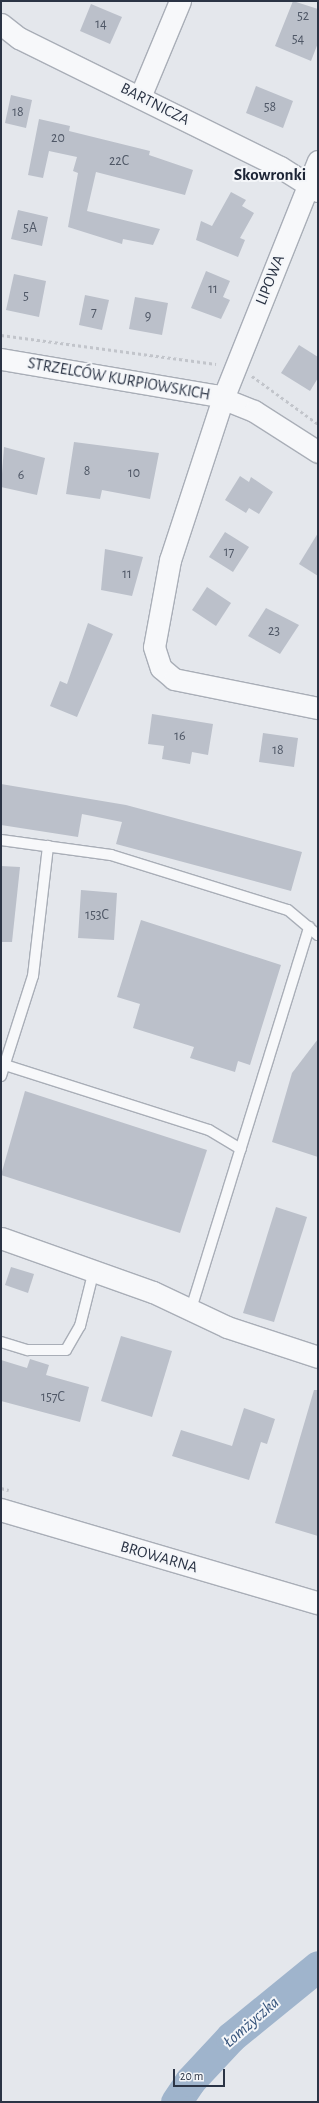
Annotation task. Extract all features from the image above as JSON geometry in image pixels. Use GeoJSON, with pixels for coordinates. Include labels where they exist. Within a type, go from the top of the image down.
{"type":"FeatureCollection","features":[{"type":"Feature","properties":{"kind":"street"},"geometry":{"type":"LineString","coordinates":[[140,97],[180,1]]}},
{"type":"Feature","properties":{"kind":"street","name":"BARTNICZA"},"geometry":{"type":"LineString","coordinates":[[1,24],[20,38],[140,97],[313,188]]}},
{"type":"Feature","properties":{"kind":"street","name":"LIPOWA"},"geometry":{"type":"LineString","coordinates":[[318,161],[313,188],[222,398],[170,560],[154,652],[160,668],[174,679],[318,708]]}},
{"type":"Feature","properties":{"kind":"street","name":"STRZELCÓW KURPIOWSKICH"},"geometry":{"type":"LineString","coordinates":[[1,359],[184,388],[222,398],[254,411],[318,452]]}},
{"type":"Feature","properties":{"kind":"street"},"geometry":{"type":"LineString","coordinates":[[1,1238],[94,1270],[191,1309],[227,1327],[318,1357]]}},
{"type":"Feature","properties":{"kind":"street","name":"BROWARNA"},"geometry":{"type":"LineString","coordinates":[[1,1510],[318,1603]]}},
{"type":"Feature","properties":{"kind":"lane"},"geometry":{"type":"LineString","coordinates":[[1,840],[111,855],[281,908],[318,935]]}},
{"type":"Feature","properties":{"kind":"lane"},"geometry":{"type":"LineString","coordinates":[[1,1076],[33,976],[48,846]]}},
{"type":"Feature","properties":{"kind":"lane"},"geometry":{"type":"LineString","coordinates":[[191,1309],[309,927]]}},
{"type":"Feature","properties":{"kind":"lane"},"geometry":{"type":"LineString","coordinates":[[5,1064],[210,1130],[241,1149]]}},
{"type":"Feature","properties":{"kind":"lane"},"geometry":{"type":"LineString","coordinates":[[1,1342],[28,1350],[66,1350],[80,1326],[94,1270]]}},
{"type":"Feature","properties":{"kind":"path"},"geometry":{"type":"LineString","coordinates":[[1,335],[235,367],[318,424]]}},
{"type":"Feature","properties":{"kind":"building"},"geometry":{"type":"Polygon","coordinates":[[[293,1],[318,9],[318,43],[311,61],[275,46],[293,1]]]}},
{"type":"Feature","properties":{"kind":"building"},"geometry":{"type":"Polygon","coordinates":[[[91,4],[122,17],[110,44],[80,31],[91,4]]]}},
{"type":"Feature","properties":{"kind":"building"},"geometry":{"type":"Polygon","coordinates":[[[256,86],[293,101],[283,128],[246,113],[256,86]]]}},
{"type":"Feature","properties":{"kind":"building"},"geometry":{"type":"Polygon","coordinates":[[[11,95],[32,100],[26,128],[5,123],[11,95]]]}},
{"type":"Feature","properties":{"kind":"building"},"geometry":{"type":"Polygon","coordinates":[[[39,119],[70,126],[69,131],[150,151],[149,155],[193,170],[185,195],[96,172],[87,211],[160,229],[153,245],[123,239],[122,244],[68,227],[78,173],[73,171],[77,157],[49,151],[43,178],[28,175],[39,119]]]}},
{"type":"Feature","properties":{"kind":"building"},"geometry":{"type":"Polygon","coordinates":[[[231,192],[246,200],[242,206],[254,213],[240,238],[245,240],[238,257],[196,240],[201,221],[212,226],[231,192]]]}},
{"type":"Feature","properties":{"kind":"building"},"geometry":{"type":"Polygon","coordinates":[[[18,210],[48,217],[42,246],[11,239],[18,210]]]}},
{"type":"Feature","properties":{"kind":"building"},"geometry":{"type":"Polygon","coordinates":[[[206,271],[230,281],[223,297],[230,300],[221,319],[191,308],[206,271]]]}},
{"type":"Feature","properties":{"kind":"building"},"geometry":{"type":"Polygon","coordinates":[[[14,274],[46,281],[39,317],[6,310],[14,274]]]}},
{"type":"Feature","properties":{"kind":"building"},"geometry":{"type":"Polygon","coordinates":[[[85,295],[109,300],[102,330],[79,325],[85,295]]]}},
{"type":"Feature","properties":{"kind":"building"},"geometry":{"type":"Polygon","coordinates":[[[135,297],[168,303],[162,335],[129,329],[135,297]]]}},
{"type":"Feature","properties":{"kind":"building"},"geometry":{"type":"Polygon","coordinates":[[[299,345],[318,357],[318,378],[310,391],[281,373],[299,345]]]}},
{"type":"Feature","properties":{"kind":"building"},"geometry":{"type":"Polygon","coordinates":[[[74,442],[159,453],[150,499],[102,490],[100,499],[66,494],[74,442]]]}},
{"type":"Feature","properties":{"kind":"building"},"geometry":{"type":"Polygon","coordinates":[[[4,447],[45,458],[37,495],[1,487],[4,447]]]}},
{"type":"Feature","properties":{"kind":"building"},"geometry":{"type":"Polygon","coordinates":[[[240,476],[249,482],[251,477],[273,492],[259,514],[249,508],[246,513],[225,500],[240,476]]]}},
{"type":"Feature","properties":{"kind":"building"},"geometry":{"type":"Polygon","coordinates":[[[225,532],[249,547],[233,572],[209,557],[225,532]]]}},
{"type":"Feature","properties":{"kind":"building"},"geometry":{"type":"Polygon","coordinates":[[[318,533],[318,576],[299,564],[318,533]]]}},
{"type":"Feature","properties":{"kind":"building"},"geometry":{"type":"Polygon","coordinates":[[[105,549],[143,557],[132,596],[101,590],[105,549]]]}},
{"type":"Feature","properties":{"kind":"building"},"geometry":{"type":"Polygon","coordinates":[[[207,587],[231,603],[216,626],[192,610],[207,587]]]}},
{"type":"Feature","properties":{"kind":"building"},"geometry":{"type":"Polygon","coordinates":[[[266,608],[299,625],[280,654],[248,636],[266,608]]]}},
{"type":"Feature","properties":{"kind":"building"},"geometry":{"type":"Polygon","coordinates":[[[88,623],[113,634],[77,717],[50,706],[60,681],[67,684],[88,623]]]}},
{"type":"Feature","properties":{"kind":"building"},"geometry":{"type":"Polygon","coordinates":[[[152,714],[213,724],[208,755],[192,752],[190,764],[162,759],[164,746],[148,744],[152,714]]]}},
{"type":"Feature","properties":{"kind":"building"},"geometry":{"type":"Polygon","coordinates":[[[263,733],[298,738],[294,767],[259,762],[263,733]]]}},
{"type":"Feature","properties":{"kind":"building"},"geometry":{"type":"Polygon","coordinates":[[[1,784],[126,805],[302,852],[291,891],[116,844],[122,822],[82,814],[78,837],[1,825],[1,784]]]}},
{"type":"Feature","properties":{"kind":"building"},"geometry":{"type":"Polygon","coordinates":[[[1,866],[20,867],[12,942],[1,942],[1,866]]]}},
{"type":"Feature","properties":{"kind":"building"},"geometry":{"type":"Polygon","coordinates":[[[81,890],[117,893],[114,940],[78,938],[81,890]]]}},
{"type":"Feature","properties":{"kind":"building"},"geometry":{"type":"Polygon","coordinates":[[[141,920],[281,965],[250,1065],[238,1061],[235,1072],[190,1058],[194,1047],[133,1028],[140,1004],[117,997],[141,920]]]}},
{"type":"Feature","properties":{"kind":"building"},"geometry":{"type":"Polygon","coordinates":[[[318,1039],[318,1157],[272,1142],[292,1073],[318,1039]]]}},
{"type":"Feature","properties":{"kind":"building"},"geometry":{"type":"Polygon","coordinates":[[[25,1091],[207,1150],[180,1233],[1,1175],[25,1091]]]}},
{"type":"Feature","properties":{"kind":"building"},"geometry":{"type":"Polygon","coordinates":[[[276,1207],[307,1217],[274,1322],[243,1313],[276,1207]]]}},
{"type":"Feature","properties":{"kind":"building"},"geometry":{"type":"Polygon","coordinates":[[[11,1267],[34,1274],[28,1293],[5,1285],[11,1267]]]}},
{"type":"Feature","properties":{"kind":"building"},"geometry":{"type":"Polygon","coordinates":[[[121,1336],[172,1351],[152,1417],[101,1401],[121,1336]]]}},
{"type":"Feature","properties":{"kind":"building"},"geometry":{"type":"Polygon","coordinates":[[[30,1359],[49,1365],[46,1375],[89,1387],[80,1422],[1,1401],[1,1360],[27,1368],[30,1359]]]}},
{"type":"Feature","properties":{"kind":"building"},"geometry":{"type":"Polygon","coordinates":[[[314,1390],[318,1390],[318,1536],[275,1523],[314,1390]]]}},
{"type":"Feature","properties":{"kind":"building"},"geometry":{"type":"Polygon","coordinates":[[[244,1408],[275,1419],[267,1444],[261,1442],[249,1480],[172,1456],[181,1430],[232,1446],[244,1408]]]}},
{"type":"Feature","properties":{"kind":"waterway","name":"Łomżyczka"},"geometry":{"type":"LineString","coordinates":[[176,2102],[190,2081],[231,2037],[318,1966]]}},
{"type":"Feature","properties":{"kind":"district","name":"Skowronki"},"geometry":{"type":"Point","coordinates":[270,175]}}]}
